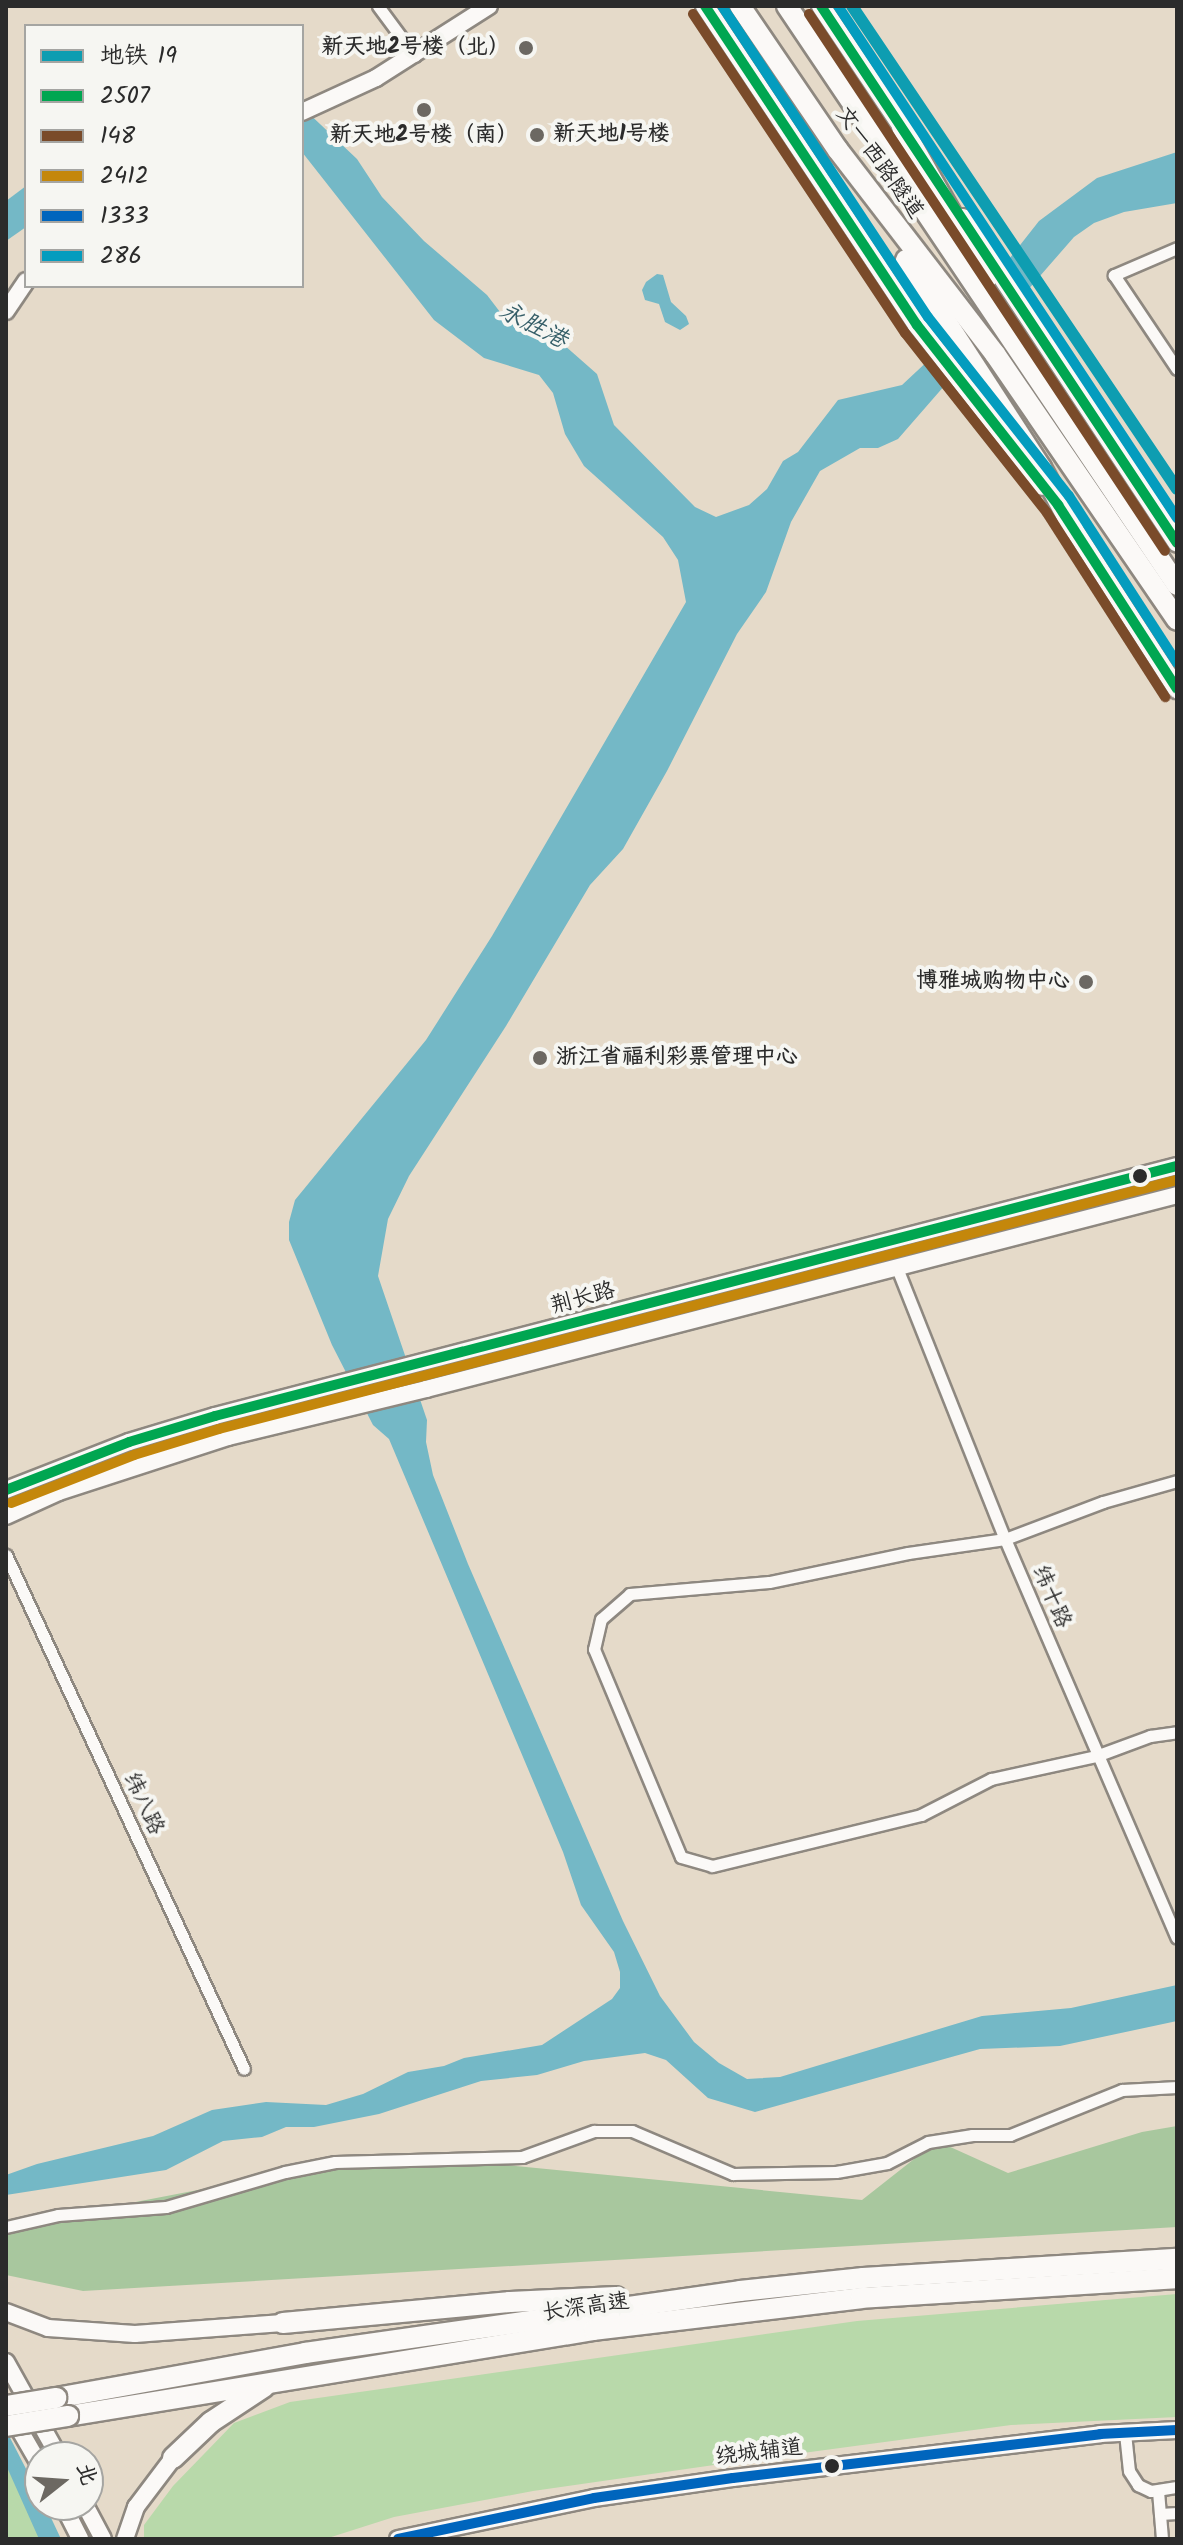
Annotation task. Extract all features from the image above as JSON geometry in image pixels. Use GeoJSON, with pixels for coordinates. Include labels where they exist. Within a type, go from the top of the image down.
{"type":"FeatureCollection","features":[{"type":"Feature","properties":{"kind":"highway","name":"文一西路隧道"},"geometry":{"type":"LineString","coordinates":[[740,6],[938,297],[995,354],[1177,620]]}},
{"type":"Feature","properties":{"kind":"highway","name":"文一西路隧道"},"geometry":{"type":"LineString","coordinates":[[787,6],[983,271],[1021,330],[1051,397],[1177,585]]}},
{"type":"Feature","properties":{"kind":"highway"},"geometry":{"type":"LineString","coordinates":[[902,127],[983,271]]}},
{"type":"Feature","properties":{"kind":"highway"},"geometry":{"type":"LineString","coordinates":[[938,297],[971,379],[1041,468],[1073,528]]}},
{"type":"Feature","properties":{"kind":"highway","name":"长深高速"},"geometry":{"type":"LineString","coordinates":[[6,2406],[305,2353],[740,2291],[863,2278],[1177,2259]]}},
{"type":"Feature","properties":{"kind":"highway","name":"长深高速"},"geometry":{"type":"LineString","coordinates":[[6,2426],[594,2330],[845,2300],[1177,2278]]}},
{"type":"Feature","properties":{"kind":"highway"},"geometry":{"type":"LineString","coordinates":[[283,2323],[510,2302],[740,2291]]}},
{"type":"Feature","properties":{"kind":"highway"},"geometry":{"type":"LineString","coordinates":[[173,2458],[211,2422],[269,2383]]}},
{"type":"Feature","properties":{"kind":"main road"},"geometry":{"type":"LineString","coordinates":[[304,111],[415,56],[489,6]]}},
{"type":"Feature","properties":{"kind":"main road"},"geometry":{"type":"LineString","coordinates":[[705,6],[917,325],[971,379]]}},
{"type":"Feature","properties":{"kind":"main road"},"geometry":{"type":"LineString","coordinates":[[821,6],[902,127]]}},
{"type":"Feature","properties":{"kind":"main road"},"geometry":{"type":"LineString","coordinates":[[6,311],[24,284]]}},
{"type":"Feature","properties":{"kind":"main road"},"geometry":{"type":"LineString","coordinates":[[1021,330],[1177,543]]}},
{"type":"Feature","properties":{"kind":"main road"},"geometry":{"type":"LineString","coordinates":[[1073,528],[1177,689]]}},
{"type":"Feature","properties":{"kind":"main road","name":"荆长路"},"geometry":{"type":"LineString","coordinates":[[6,1490],[129,1442],[1177,1166]]}},
{"type":"Feature","properties":{"kind":"main road"},"geometry":{"type":"LineString","coordinates":[[6,1516],[59,1492],[228,1437],[426,1389],[1177,1195]]}},
{"type":"Feature","properties":{"kind":"main road"},"geometry":{"type":"LineString","coordinates":[[6,2312],[48,2328],[135,2334],[283,2323]]}},
{"type":"Feature","properties":{"kind":"main road"},"geometry":{"type":"LineString","coordinates":[[6,2362],[50,2441]]}},
{"type":"Feature","properties":{"kind":"main road"},"geometry":{"type":"LineString","coordinates":[[6,2406],[26,2441]]}},
{"type":"Feature","properties":{"kind":"main road","name":"绕城辅道"},"geometry":{"type":"LineString","coordinates":[[398,2539],[594,2498],[749,2476],[1125,2433],[1177,2430]]}},
{"type":"Feature","properties":{"kind":"main road"},"geometry":{"type":"LineString","coordinates":[[125,2539],[136,2507],[173,2458]]}},
{"type":"Feature","properties":{"kind":"main road"},"geometry":{"type":"LineString","coordinates":[[71,2521],[80,2539]]}},
{"type":"Feature","properties":{"kind":"main road"},"geometry":{"type":"LineString","coordinates":[[93,2521],[103,2539]]}},
{"type":"Feature","properties":{"kind":"street"},"geometry":{"type":"LineString","coordinates":[[378,6],[415,56]]}},
{"type":"Feature","properties":{"kind":"street"},"geometry":{"type":"LineString","coordinates":[[1177,248],[1114,275],[1177,369]]}},
{"type":"Feature","properties":{"kind":"street","name":"纬十路"},"geometry":{"type":"LineString","coordinates":[[897,1268],[1005,1539],[1177,1938]]}},
{"type":"Feature","properties":{"kind":"street"},"geometry":{"type":"LineString","coordinates":[[1177,1481],[1103,1502],[1005,1539],[908,1553],[769,1582],[630,1594],[601,1619],[594,1649],[681,1857],[712,1866],[921,1815],[991,1779],[1096,1756],[1150,1736],[1177,1732]]}},
{"type":"Feature","properties":{"kind":"street","name":"纬八路"},"geometry":{"type":"LineString","coordinates":[[6,1555],[244,2069]]}},
{"type":"Feature","properties":{"kind":"street"},"geometry":{"type":"LineString","coordinates":[[6,2227],[58,2215],[166,2207],[285,2172],[335,2162],[522,2157],[594,2131],[632,2131],[733,2174],[836,2172],[887,2163],[928,2142],[972,2135],[1010,2135],[1122,2090],[1177,2087]]}},
{"type":"Feature","properties":{"kind":"street"},"geometry":{"type":"LineString","coordinates":[[1125,2433],[1129,2471],[1138,2485],[1158,2491],[1177,2487]]}},
{"type":"Feature","properties":{"kind":"street"},"geometry":{"type":"LineString","coordinates":[[1158,2491],[1162,2539]]}},
{"type":"Feature","properties":{"kind":"street"},"geometry":{"type":"LineString","coordinates":[[1160,2514],[1177,2513]]}},
{"type":"Feature","properties":{"kind":"green space"},"geometry":{"type":"Polygon","coordinates":[[[1177,2126],[1177,2227],[83,2291],[6,2275],[6,2227],[276,2175],[455,2160],[862,2200],[937,2141],[1008,2173],[1142,2132],[1177,2126]]]}},
{"type":"Feature","properties":{"kind":"green space"},"geometry":{"type":"Polygon","coordinates":[[[1177,2294],[1177,2417],[1011,2425],[728,2463],[533,2491],[394,2517],[325,2539],[144,2539],[144,2525],[173,2486],[234,2423],[290,2402],[857,2321],[1177,2294]]]}},
{"type":"Feature","properties":{"kind":"green space"},"geometry":{"type":"Polygon","coordinates":[[[6,2451],[24,2486],[24,2521],[42,2521],[51,2539],[6,2539],[6,2451]]]}},
{"type":"Feature","properties":{"kind":"water"},"geometry":{"type":"Polygon","coordinates":[[[304,109],[357,159],[382,197],[424,241],[487,295],[500,312],[518,322],[547,330],[597,374],[614,425],[695,507],[716,517],[749,505],[767,489],[783,461],[798,452],[838,400],[902,385],[932,357],[1039,221],[1097,178],[1177,152],[1177,203],[1124,212],[1094,223],[1074,237],[898,439],[878,448],[860,448],[820,471],[791,522],[766,592],[737,634],[623,849],[590,885],[506,1026],[409,1176],[388,1219],[378,1276],[427,1420],[426,1442],[433,1475],[468,1564],[623,1921],[660,1996],[694,2042],[719,2063],[747,2079],[780,2077],[982,2016],[1071,2008],[1177,1985],[1177,2021],[1060,2046],[980,2049],[755,2112],[708,2098],[666,2060],[645,2053],[584,2061],[537,2075],[481,2081],[379,2114],[314,2127],[286,2127],[262,2137],[223,2141],[166,2170],[6,2195],[6,2175],[37,2164],[153,2136],[212,2110],[266,2102],[326,2105],[363,2094],[408,2072],[444,2066],[464,2058],[542,2045],[612,1999],[620,1988],[620,1972],[614,1952],[581,1905],[563,1852],[389,1439],[373,1425],[332,1345],[289,1240],[289,1222],[295,1200],[426,1040],[492,936],[686,602],[678,560],[663,537],[584,466],[565,434],[553,393],[539,375],[484,358],[434,320],[304,155],[304,109]]]}},
{"type":"Feature","properties":{"kind":"water"},"geometry":{"type":"Polygon","coordinates":[[[24,188],[24,228],[6,241],[6,201],[24,188]]]}},
{"type":"Feature","properties":{"kind":"water"},"geometry":{"type":"Polygon","coordinates":[[[657,274],[663,275],[671,302],[686,316],[689,324],[680,330],[665,322],[659,304],[645,300],[642,290],[646,282],[657,274]]]}},
{"type":"Feature","properties":{"kind":"water"},"geometry":{"type":"Polygon","coordinates":[[[6,2430],[24,2465],[24,2505],[6,2465],[6,2430]]]}},
{"type":"Feature","properties":{"kind":"water"},"geometry":{"type":"Polygon","coordinates":[[[31,2521],[53,2521],[61,2539],[39,2539],[31,2521]]]}},
{"type":"Feature","properties":{"kind":"metro line","name":"19"},"geometry":{"type":"LineString","coordinates":[[852,6],[1177,489]]}},
{"type":"Feature","properties":{"kind":"transit line","name":"2507"},"geometry":{"type":"LineString","coordinates":[[705,6],[917,325],[1058,505],[1177,689]]}},
{"type":"Feature","properties":{"kind":"transit line","name":"286"},"geometry":{"type":"LineString","coordinates":[[722,6],[928,317],[1069,496],[1177,663]]}},
{"type":"Feature","properties":{"kind":"transit line","name":"2507"},"geometry":{"type":"LineString","coordinates":[[821,6],[1177,543]]}},
{"type":"Feature","properties":{"kind":"transit line","name":"286"},"geometry":{"type":"LineString","coordinates":[[838,6],[1177,518]]}},
{"type":"Feature","properties":{"kind":"transit line","name":"148"},"geometry":{"type":"LineString","coordinates":[[693,14],[905,333],[1047,513],[1165,697]]}},
{"type":"Feature","properties":{"kind":"transit line","name":"148"},"geometry":{"type":"LineString","coordinates":[[809,14],[1165,551]]}},
{"type":"Feature","properties":{"kind":"transit line","name":"2507"},"geometry":{"type":"LineString","coordinates":[[6,1490],[129,1442],[215,1416],[1177,1166]]}},
{"type":"Feature","properties":{"kind":"transit line","name":"2412"},"geometry":{"type":"LineString","coordinates":[[11,1503],[134,1455],[219,1429],[1177,1180]]}},
{"type":"Feature","properties":{"kind":"transit line","name":"1333"},"geometry":{"type":"LineString","coordinates":[[398,2539],[594,2498],[733,2478],[1100,2434],[1177,2430]]}},
{"type":"Feature","properties":{"kind":"place","name":"新天地2号楼（北）"},"geometry":{"type":"Point","coordinates":[526,48]}},
{"type":"Feature","properties":{"kind":"place","name":"新天地2号楼（南）"},"geometry":{"type":"Point","coordinates":[424,110]}},
{"type":"Feature","properties":{"kind":"place","name":"新天地1号楼"},"geometry":{"type":"Point","coordinates":[537,135]}},
{"type":"Feature","properties":{"kind":"place","name":"博雅城购物中心"},"geometry":{"type":"Point","coordinates":[1086,982]}},
{"type":"Feature","properties":{"kind":"place","name":"浙江省福利彩票管理中心"},"geometry":{"type":"Point","coordinates":[540,1058]}},
{"type":"Feature","properties":{"kind":"water label","name":"永胜港"},"geometry":{"type":"Point","coordinates":[533,326]}}]}
